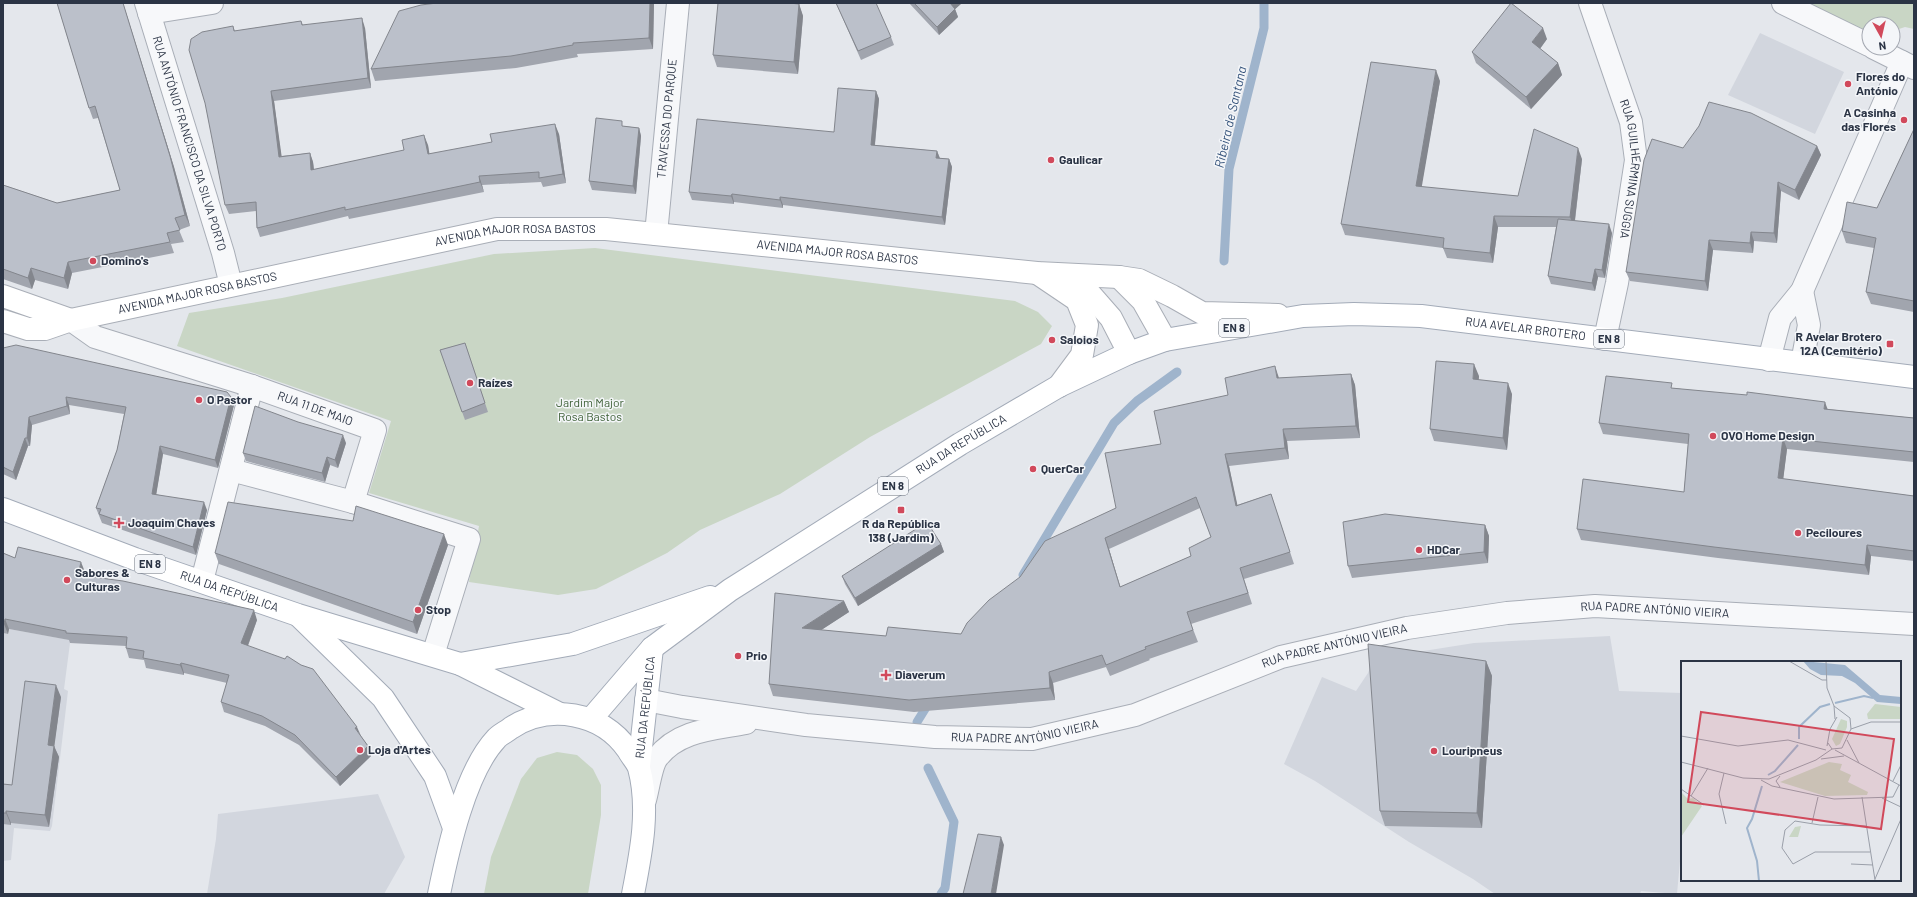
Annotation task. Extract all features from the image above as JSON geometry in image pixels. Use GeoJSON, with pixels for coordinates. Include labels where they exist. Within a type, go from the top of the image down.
{"type":"FeatureCollection","features":[{"type":"Feature","properties":{"kind":"main road","name":"AVENIDA MAJOR ROSA BASTOS"},"geometry":{"type":"LineString","coordinates":[[3,321],[28,329],[45,329],[71,320],[497,229],[606,229],[1037,273]]}},
{"type":"Feature","properties":{"kind":"main road"},"geometry":{"type":"LineString","coordinates":[[1037,273],[1119,277],[1139,280],[1202,313],[1303,316]]}},
{"type":"Feature","properties":{"kind":"main road"},"geometry":{"type":"LineString","coordinates":[[1037,273],[1083,286],[1111,318],[1128,353]]}},
{"type":"Feature","properties":{"kind":"main road"},"geometry":{"type":"LineString","coordinates":[[1037,273],[1077,300],[1087,325],[1082,355],[1059,386]]}},
{"type":"Feature","properties":{"kind":"main road"},"geometry":{"type":"LineString","coordinates":[[1119,277],[1142,301],[1165,340]]}},
{"type":"Feature","properties":{"kind":"main road"},"geometry":{"type":"LineString","coordinates":[[3,296],[71,320]]}},
{"type":"Feature","properties":{"kind":"main road","name":"RUA AVELAR BROTERO"},"geometry":{"type":"LineString","coordinates":[[1303,316],[1354,314],[1422,316],[1914,377]]}},
{"type":"Feature","properties":{"kind":"main road","name":"RUA DA REPÚBLICA"},"geometry":{"type":"LineString","coordinates":[[591,719],[652,648],[730,590],[960,444],[1059,386],[1128,353],[1165,340],[1303,316]]}},
{"type":"Feature","properties":{"kind":"main road","name":"RUA DA REPÚBLICA"},"geometry":{"type":"LineString","coordinates":[[3,510],[202,582],[298,614],[460,664],[558,713]]}},
{"type":"Feature","properties":{"kind":"main road"},"geometry":{"type":"LineString","coordinates":[[460,664],[573,644],[730,590]]}},
{"type":"Feature","properties":{"kind":"main road","name":"RUA DA REPÚBLICA"},"geometry":{"type":"LineString","coordinates":[[298,614],[383,698],[435,776],[454,828]]}},
{"type":"Feature","properties":{"kind":"main road","name":"RUA DA REPÚBLICA"},"geometry":{"type":"LineString","coordinates":[[638,766],[652,648]]}},
{"type":"Feature","properties":{"kind":"main road"},"geometry":{"type":"LineString","coordinates":[[439,894],[454,828],[477,766],[496,738],[524,719],[558,713],[591,719],[619,738],[638,766],[645,800],[641,852],[633,894]]}},
{"type":"Feature","properties":{"kind":"street"},"geometry":{"type":"LineString","coordinates":[[148,8],[212,3]]}},
{"type":"Feature","properties":{"kind":"street","name":"TRAVESSA DO PARQUE"},"geometry":{"type":"LineString","coordinates":[[656,234],[678,3]]}},
{"type":"Feature","properties":{"kind":"street","name":"RUA GUILHERMINA SUGGIA"},"geometry":{"type":"LineString","coordinates":[[1590,3],[1630,122],[1636,160],[1617,283],[1605,339]]}},
{"type":"Feature","properties":{"kind":"street"},"geometry":{"type":"LineString","coordinates":[[1783,3],[1861,41]]}},
{"type":"Feature","properties":{"kind":"street","name":"RUA ANTÓNIO FRANCISCO DA SILVA PORTO"},"geometry":{"type":"LineString","coordinates":[[148,8],[223,253],[231,285]]}},
{"type":"Feature","properties":{"kind":"street"},"geometry":{"type":"LineString","coordinates":[[1770,360],[1780,318],[1802,291],[1908,65],[1890,56]]}},
{"type":"Feature","properties":{"kind":"street"},"geometry":{"type":"LineString","coordinates":[[1802,291],[1809,324],[1802,363]]}},
{"type":"Feature","properties":{"kind":"street","name":"RUA 11 DE MAIO"},"geometry":{"type":"LineString","coordinates":[[71,320],[95,337],[252,386],[375,430],[353,502]]}},
{"type":"Feature","properties":{"kind":"street"},"geometry":{"type":"LineString","coordinates":[[202,582],[252,386]]}},
{"type":"Feature","properties":{"kind":"street"},"geometry":{"type":"LineString","coordinates":[[231,470],[353,502],[470,539],[433,655]]}},
{"type":"Feature","properties":{"kind":"street","name":"RUA PADRE ANTÓNIO VIEIRA"},"geometry":{"type":"LineString","coordinates":[[646,700],[767,720],[935,737],[1032,739],[1135,715],[1281,657],[1407,628],[1507,613],[1595,606],[1914,624]]}},
{"type":"Feature","properties":{"kind":"street","name":"RUA PADRE ANTÓNIO VIEIRA"},"geometry":{"type":"LineString","coordinates":[[645,800],[656,759],[671,744],[693,732],[767,720]]}},
{"type":"Feature","properties":{"kind":"shaded area"},"geometry":{"type":"Polygon","coordinates":[[[1760,33],[1844,72],[1815,134],[1728,95],[1760,33]]]}},
{"type":"Feature","properties":{"kind":"shaded area"},"geometry":{"type":"Polygon","coordinates":[[[9,629],[70,640],[70,643],[64,689],[68,691],[52,826],[50,831],[14,828],[11,860],[3,861],[3,633],[8,634],[9,629]]]}},
{"type":"Feature","properties":{"kind":"shaded area"},"geometry":{"type":"Polygon","coordinates":[[[1610,636],[1619,691],[1681,693],[1681,850],[1677,894],[1641,891],[1640,894],[1495,894],[1473,879],[1409,842],[1315,781],[1284,764],[1322,677],[1356,691],[1368,673],[1373,659],[1474,643],[1610,636]]]}},
{"type":"Feature","properties":{"kind":"shaded area"},"geometry":{"type":"Polygon","coordinates":[[[378,794],[405,857],[384,894],[207,894],[216,839],[218,814],[378,794]]]}},
{"type":"Feature","properties":{"kind":"green space"},"geometry":{"type":"Polygon","coordinates":[[[1808,3],[1914,3],[1914,29],[1905,27],[1901,28],[1901,16],[1861,16],[1861,35],[1808,3]]]}},
{"type":"Feature","properties":{"kind":"green space","name":"Jardim Major Rosa Bastos"},"geometry":{"type":"Polygon","coordinates":[[[595,248],[1015,301],[1038,312],[1052,326],[1041,344],[870,437],[780,494],[700,530],[667,553],[596,589],[558,595],[469,582],[479,526],[369,493],[391,421],[177,346],[189,313],[282,298],[494,254],[595,248]]]}},
{"type":"Feature","properties":{"kind":"green space"},"geometry":{"type":"Polygon","coordinates":[[[557,752],[577,755],[593,769],[601,785],[601,815],[588,894],[484,894],[491,857],[521,779],[537,758],[557,752]]]}},
{"type":"Feature","properties":{"kind":"building"},"geometry":{"type":"Polygon","coordinates":[[[57,3],[123,3],[170,156],[185,215],[175,218],[180,230],[167,233],[170,242],[68,262],[64,278],[31,268],[28,278],[3,269],[3,185],[57,203],[120,190],[95,106],[89,108],[57,3]]]}},
{"type":"Feature","properties":{"kind":"building"},"geometry":{"type":"Polygon","coordinates":[[[437,3],[650,3],[649,38],[573,43],[573,45],[511,56],[371,69],[399,11],[421,5],[437,3]]]}},
{"type":"Feature","properties":{"kind":"building"},"geometry":{"type":"Polygon","coordinates":[[[718,3],[799,4],[794,62],[713,55],[718,3]]]}},
{"type":"Feature","properties":{"kind":"building"},"geometry":{"type":"Polygon","coordinates":[[[836,3],[876,3],[891,37],[858,51],[836,3]]]}},
{"type":"Feature","properties":{"kind":"building"},"geometry":{"type":"Polygon","coordinates":[[[914,3],[950,3],[955,9],[937,27],[914,3]]]}},
{"type":"Feature","properties":{"kind":"building"},"geometry":{"type":"Polygon","coordinates":[[[1511,3],[1543,28],[1532,42],[1558,63],[1526,97],[1472,52],[1511,3]]]}},
{"type":"Feature","properties":{"kind":"building"},"geometry":{"type":"Polygon","coordinates":[[[362,18],[368,78],[271,91],[279,157],[310,153],[311,170],[404,150],[402,140],[424,135],[428,154],[492,142],[490,134],[555,124],[563,174],[539,178],[539,172],[479,176],[480,182],[345,210],[345,207],[257,228],[256,202],[225,205],[205,103],[189,50],[191,39],[202,32],[233,26],[234,31],[301,21],[302,25],[362,18]]]}},
{"type":"Feature","properties":{"kind":"building"},"geometry":{"type":"Polygon","coordinates":[[[1371,62],[1436,70],[1416,186],[1518,196],[1534,129],[1578,148],[1570,217],[1494,216],[1490,253],[1443,248],[1444,238],[1341,224],[1371,62]]]}},
{"type":"Feature","properties":{"kind":"building"},"geometry":{"type":"Polygon","coordinates":[[[838,88],[876,91],[871,145],[937,151],[936,158],[949,159],[942,217],[780,197],[780,200],[732,194],[731,196],[689,192],[697,119],[834,132],[838,88]]]}},
{"type":"Feature","properties":{"kind":"building"},"geometry":{"type":"Polygon","coordinates":[[[1709,102],[1751,113],[1817,146],[1795,190],[1778,182],[1774,233],[1751,232],[1750,243],[1709,240],[1705,281],[1626,272],[1644,160],[1652,139],[1683,148],[1699,126],[1709,102]]]}},
{"type":"Feature","properties":{"kind":"building"},"geometry":{"type":"Polygon","coordinates":[[[596,118],[622,121],[622,126],[639,128],[633,186],[589,181],[596,118]]]}},
{"type":"Feature","properties":{"kind":"building"},"geometry":{"type":"Polygon","coordinates":[[[1914,129],[1914,301],[1866,292],[1876,238],[1842,231],[1847,202],[1877,208],[1914,129]]]}},
{"type":"Feature","properties":{"kind":"building"},"geometry":{"type":"Polygon","coordinates":[[[1558,219],[1609,224],[1602,270],[1595,269],[1592,283],[1548,276],[1558,219]]]}},
{"type":"Feature","properties":{"kind":"building"},"geometry":{"type":"Polygon","coordinates":[[[465,343],[485,403],[462,412],[440,350],[465,343]]]}},
{"type":"Feature","properties":{"kind":"building"},"geometry":{"type":"Polygon","coordinates":[[[16,345],[227,392],[231,397],[215,460],[160,446],[152,494],[204,502],[193,547],[99,514],[101,509],[96,508],[117,450],[126,407],[66,397],[67,406],[29,417],[27,438],[25,438],[13,472],[3,467],[3,348],[16,345]]]}},
{"type":"Feature","properties":{"kind":"building"},"geometry":{"type":"Polygon","coordinates":[[[1436,361],[1474,364],[1473,379],[1508,383],[1503,438],[1430,429],[1436,361]]]}},
{"type":"Feature","properties":{"kind":"building"},"geometry":{"type":"Polygon","coordinates":[[[1275,366],[1277,378],[1351,374],[1356,426],[1283,429],[1285,448],[1225,454],[1236,506],[1271,494],[1290,552],[1240,568],[1248,593],[1187,612],[1193,630],[1145,647],[1146,649],[1106,665],[1102,655],[1049,672],[1050,688],[909,700],[769,684],[775,593],[844,601],[802,628],[886,636],[888,627],[961,634],[967,623],[989,600],[1020,577],[1045,541],[1116,508],[1105,453],[1161,444],[1154,411],[1228,395],[1225,378],[1275,366]],[[1196,497],[1105,538],[1120,587],[1191,556],[1189,548],[1211,537],[1196,497]]]}},
{"type":"Feature","properties":{"kind":"building"},"geometry":{"type":"Polygon","coordinates":[[[1606,376],[1672,383],[1671,388],[1747,395],[1747,392],[1825,402],[1824,409],[1914,418],[1914,452],[1783,438],[1778,478],[1914,496],[1914,551],[1867,545],[1865,565],[1577,529],[1583,479],[1684,492],[1689,434],[1599,423],[1606,376]]]}},
{"type":"Feature","properties":{"kind":"building"},"geometry":{"type":"Polygon","coordinates":[[[255,406],[298,422],[343,435],[335,460],[327,457],[322,473],[243,453],[255,406]]]}},
{"type":"Feature","properties":{"kind":"building"},"geometry":{"type":"Polygon","coordinates":[[[228,502],[353,521],[356,506],[444,534],[413,622],[215,553],[228,502]]]}},
{"type":"Feature","properties":{"kind":"building","name":"HDCar"},"geometry":{"type":"Polygon","coordinates":[[[1385,514],[1485,525],[1484,552],[1348,566],[1343,522],[1385,514]]]}},
{"type":"Feature","properties":{"kind":"building"},"geometry":{"type":"Polygon","coordinates":[[[927,522],[941,544],[855,598],[842,576],[927,522]]]}},
{"type":"Feature","properties":{"kind":"building"},"geometry":{"type":"Polygon","coordinates":[[[18,547],[81,562],[78,575],[123,581],[254,610],[241,643],[285,659],[287,656],[301,665],[313,669],[357,727],[355,728],[368,746],[336,777],[295,735],[262,716],[221,702],[229,675],[181,663],[180,665],[143,658],[144,651],[126,648],[127,637],[66,633],[66,631],[5,619],[3,624],[3,553],[15,558],[18,547]]]}},
{"type":"Feature","properties":{"kind":"building","name":"Louripneus"},"geometry":{"type":"Polygon","coordinates":[[[1368,644],[1486,661],[1477,813],[1380,811],[1368,644]]]}},
{"type":"Feature","properties":{"kind":"building"},"geometry":{"type":"Polygon","coordinates":[[[25,681],[56,685],[48,745],[54,746],[45,815],[6,811],[6,813],[3,813],[3,784],[12,785],[25,681]]]}},
{"type":"Feature","properties":{"kind":"building"},"geometry":{"type":"Polygon","coordinates":[[[978,834],[1001,837],[991,894],[963,894],[978,834]]]}},
{"type":"Feature","properties":{"kind":"waterway","name":"Ribeira de Santana"},"geometry":{"type":"LineString","coordinates":[[1224,261],[1229,169],[1264,28],[1264,3]]}},
{"type":"Feature","properties":{"kind":"waterway"},"geometry":{"type":"LineString","coordinates":[[1023,575],[1114,423],[1137,401],[1177,372]]}},
{"type":"Feature","properties":{"kind":"waterway"},"geometry":{"type":"LineString","coordinates":[[917,722],[930,701]]}},
{"type":"Feature","properties":{"kind":"waterway"},"geometry":{"type":"LineString","coordinates":[[928,768],[954,822],[945,888],[941,894]]}},
{"type":"Feature","properties":{"kind":"place","name":"Flores do António"},"geometry":{"type":"Point","coordinates":[1848,84]}},
{"type":"Feature","properties":{"kind":"place","name":"A Casinha das Flores"},"geometry":{"type":"Point","coordinates":[1904,120]}},
{"type":"Feature","properties":{"kind":"place","name":"Gaulicar"},"geometry":{"type":"Point","coordinates":[1051,160]}},
{"type":"Feature","properties":{"kind":"place","name":"Domino's"},"geometry":{"type":"Point","coordinates":[93,261]}},
{"type":"Feature","properties":{"kind":"place","name":"Saloios"},"geometry":{"type":"Point","coordinates":[1052,340]}},
{"type":"Feature","properties":{"kind":"place","name":"R Avelar Brotero 12A (Cemitério)"},"geometry":{"type":"Point","coordinates":[1890,344]}},
{"type":"Feature","properties":{"kind":"place","name":"Raízes"},"geometry":{"type":"Point","coordinates":[470,383]}},
{"type":"Feature","properties":{"kind":"place","name":"O Pastor"},"geometry":{"type":"Point","coordinates":[199,400]}},
{"type":"Feature","properties":{"kind":"place","name":"OVO Home Design"},"geometry":{"type":"Point","coordinates":[1713,436]}},
{"type":"Feature","properties":{"kind":"place","name":"QuerCar"},"geometry":{"type":"Point","coordinates":[1033,469]}},
{"type":"Feature","properties":{"kind":"place","name":"R da República 138 (Jardim)"},"geometry":{"type":"Point","coordinates":[901,510]}},
{"type":"Feature","properties":{"kind":"place","name":"Joaquim Chaves"},"geometry":{"type":"Point","coordinates":[119,523]}},
{"type":"Feature","properties":{"kind":"place","name":"Peciloures"},"geometry":{"type":"Point","coordinates":[1798,533]}},
{"type":"Feature","properties":{"kind":"place","name":"HDCar"},"geometry":{"type":"Point","coordinates":[1419,550]}},
{"type":"Feature","properties":{"kind":"place","name":"Sabores & Culturas"},"geometry":{"type":"Point","coordinates":[67,580]}},
{"type":"Feature","properties":{"kind":"place","name":"Stop"},"geometry":{"type":"Point","coordinates":[418,610]}},
{"type":"Feature","properties":{"kind":"place","name":"Prio"},"geometry":{"type":"Point","coordinates":[738,656]}},
{"type":"Feature","properties":{"kind":"place","name":"Diaverum"},"geometry":{"type":"Point","coordinates":[886,675]}},
{"type":"Feature","properties":{"kind":"place","name":"Loja d'Artes"},"geometry":{"type":"Point","coordinates":[360,750]}},
{"type":"Feature","properties":{"kind":"place","name":"Louripneus"},"geometry":{"type":"Point","coordinates":[1434,751]}}]}
